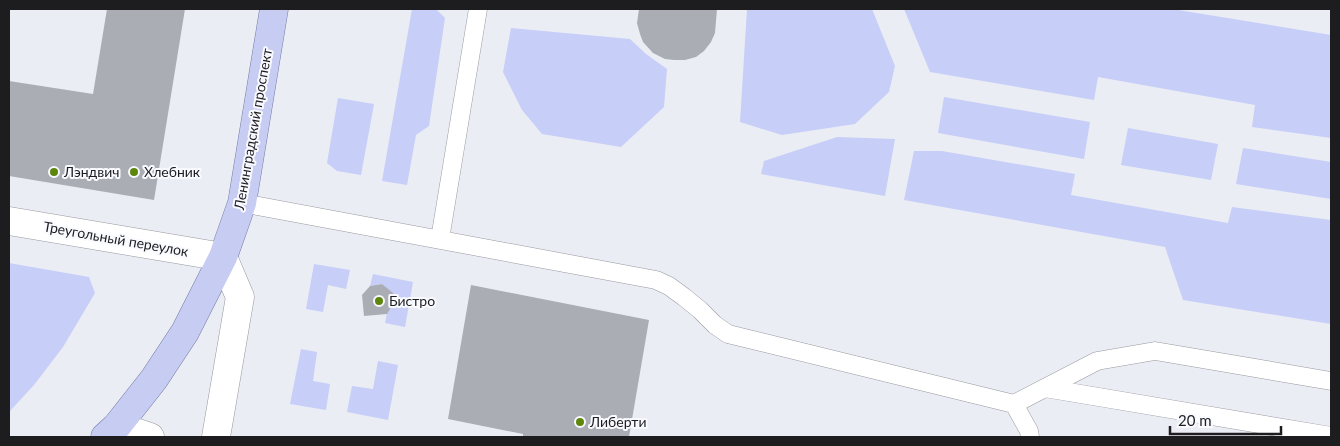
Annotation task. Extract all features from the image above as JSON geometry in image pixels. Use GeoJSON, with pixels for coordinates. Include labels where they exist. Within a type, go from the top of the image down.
{"type":"FeatureCollection","features":[{"type":"Feature","properties":{"kind":"main road","name":"Ленинградский проспект"},"geometry":{"type":"LineString","coordinates":[[111,432],[154,379],[185,332],[223,257],[232,234],[242,202],[274,9]]}},
{"type":"Feature","properties":{"kind":"street","name":"Треугольный переулок"},"geometry":{"type":"LineString","coordinates":[[9,221],[223,257]]}},
{"type":"Feature","properties":{"kind":"street"},"geometry":{"type":"LineString","coordinates":[[216,437],[240,297],[223,257]]}},
{"type":"Feature","properties":{"kind":"street"},"geometry":{"type":"LineString","coordinates":[[111,432],[150,437]]}},
{"type":"Feature","properties":{"kind":"lane"},"geometry":{"type":"LineString","coordinates":[[440,239],[478,9]]}},
{"type":"Feature","properties":{"kind":"lane"},"geometry":{"type":"LineString","coordinates":[[242,202],[656,280],[669,286],[684,297],[728,334],[1014,404],[1097,361],[1155,351],[1331,381]]}},
{"type":"Feature","properties":{"kind":"lane"},"geometry":{"type":"LineString","coordinates":[[1045,388],[1331,436]]}},
{"type":"Feature","properties":{"kind":"lane"},"geometry":{"type":"LineString","coordinates":[[1014,404],[1030,437]]}},
{"type":"Feature","properties":{"kind":"shaded area"},"geometry":{"type":"Polygon","coordinates":[[[412,9],[436,9],[445,18],[429,126],[416,135],[407,185],[382,181],[412,9]]]}},
{"type":"Feature","properties":{"kind":"shaded area"},"geometry":{"type":"Polygon","coordinates":[[[747,9],[872,9],[895,66],[889,92],[855,124],[782,135],[740,122],[747,9]]]}},
{"type":"Feature","properties":{"kind":"shaded area"},"geometry":{"type":"Polygon","coordinates":[[[904,9],[1172,9],[1331,35],[1331,138],[1252,127],[1255,105],[1098,77],[1094,100],[930,72],[904,9]]]}},
{"type":"Feature","properties":{"kind":"shaded area"},"geometry":{"type":"Polygon","coordinates":[[[511,28],[630,39],[646,54],[667,69],[664,107],[621,147],[542,134],[522,110],[503,72],[511,28]]]}},
{"type":"Feature","properties":{"kind":"shaded area"},"geometry":{"type":"Polygon","coordinates":[[[944,97],[1090,122],[1084,159],[938,133],[944,97]]]}},
{"type":"Feature","properties":{"kind":"shaded area"},"geometry":{"type":"Polygon","coordinates":[[[338,98],[374,104],[361,175],[337,171],[327,163],[338,98]]]}},
{"type":"Feature","properties":{"kind":"shaded area"},"geometry":{"type":"Polygon","coordinates":[[[1128,128],[1218,144],[1211,180],[1121,165],[1128,128]]]}},
{"type":"Feature","properties":{"kind":"shaded area"},"geometry":{"type":"Polygon","coordinates":[[[837,137],[895,139],[885,196],[761,174],[764,161],[837,137]]]}},
{"type":"Feature","properties":{"kind":"shaded area"},"geometry":{"type":"Polygon","coordinates":[[[1243,148],[1331,162],[1331,199],[1236,184],[1243,148]]]}},
{"type":"Feature","properties":{"kind":"shaded area"},"geometry":{"type":"Polygon","coordinates":[[[914,151],[942,151],[1075,174],[1071,195],[1228,223],[1232,207],[1331,220],[1331,324],[1183,300],[1165,247],[904,200],[914,151]]]}},
{"type":"Feature","properties":{"kind":"shaded area"},"geometry":{"type":"Polygon","coordinates":[[[9,263],[89,277],[95,293],[63,347],[34,385],[9,412],[9,263]]]}},
{"type":"Feature","properties":{"kind":"shaded area"},"geometry":{"type":"Polygon","coordinates":[[[314,264],[350,270],[346,289],[328,285],[323,312],[306,309],[314,264]]]}},
{"type":"Feature","properties":{"kind":"shaded area"},"geometry":{"type":"Polygon","coordinates":[[[373,274],[413,282],[405,327],[385,323],[387,313],[393,304],[393,294],[382,284],[370,286],[373,274]]]}},
{"type":"Feature","properties":{"kind":"shaded area"},"geometry":{"type":"Polygon","coordinates":[[[301,349],[317,352],[313,381],[330,384],[326,410],[290,404],[301,349]]]}},
{"type":"Feature","properties":{"kind":"shaded area"},"geometry":{"type":"Polygon","coordinates":[[[378,361],[398,365],[388,420],[347,412],[352,386],[373,389],[378,361]]]}},
{"type":"Feature","properties":{"kind":"building"},"geometry":{"type":"Polygon","coordinates":[[[107,9],[185,9],[154,200],[9,176],[9,81],[93,94],[107,9]]]}},
{"type":"Feature","properties":{"kind":"building"},"geometry":{"type":"Polygon","coordinates":[[[639,9],[717,9],[715,33],[704,51],[696,57],[685,60],[665,59],[653,53],[643,42],[637,23],[639,9]]]}},
{"type":"Feature","properties":{"kind":"building"},"geometry":{"type":"Polygon","coordinates":[[[382,284],[393,293],[393,304],[387,314],[364,316],[362,295],[370,286],[382,284]]]}},
{"type":"Feature","properties":{"kind":"building"},"geometry":{"type":"Polygon","coordinates":[[[471,285],[649,320],[629,437],[523,437],[523,434],[448,419],[471,285]]]}},
{"type":"Feature","properties":{"kind":"place","name":"Лэндвич"},"geometry":{"type":"Point","coordinates":[54,172]}},
{"type":"Feature","properties":{"kind":"place","name":"Хлебник"},"geometry":{"type":"Point","coordinates":[134,172]}},
{"type":"Feature","properties":{"kind":"place","name":"Бистро"},"geometry":{"type":"Point","coordinates":[379,301]}},
{"type":"Feature","properties":{"kind":"place","name":"Либерти"},"geometry":{"type":"Point","coordinates":[580,422]}}]}
